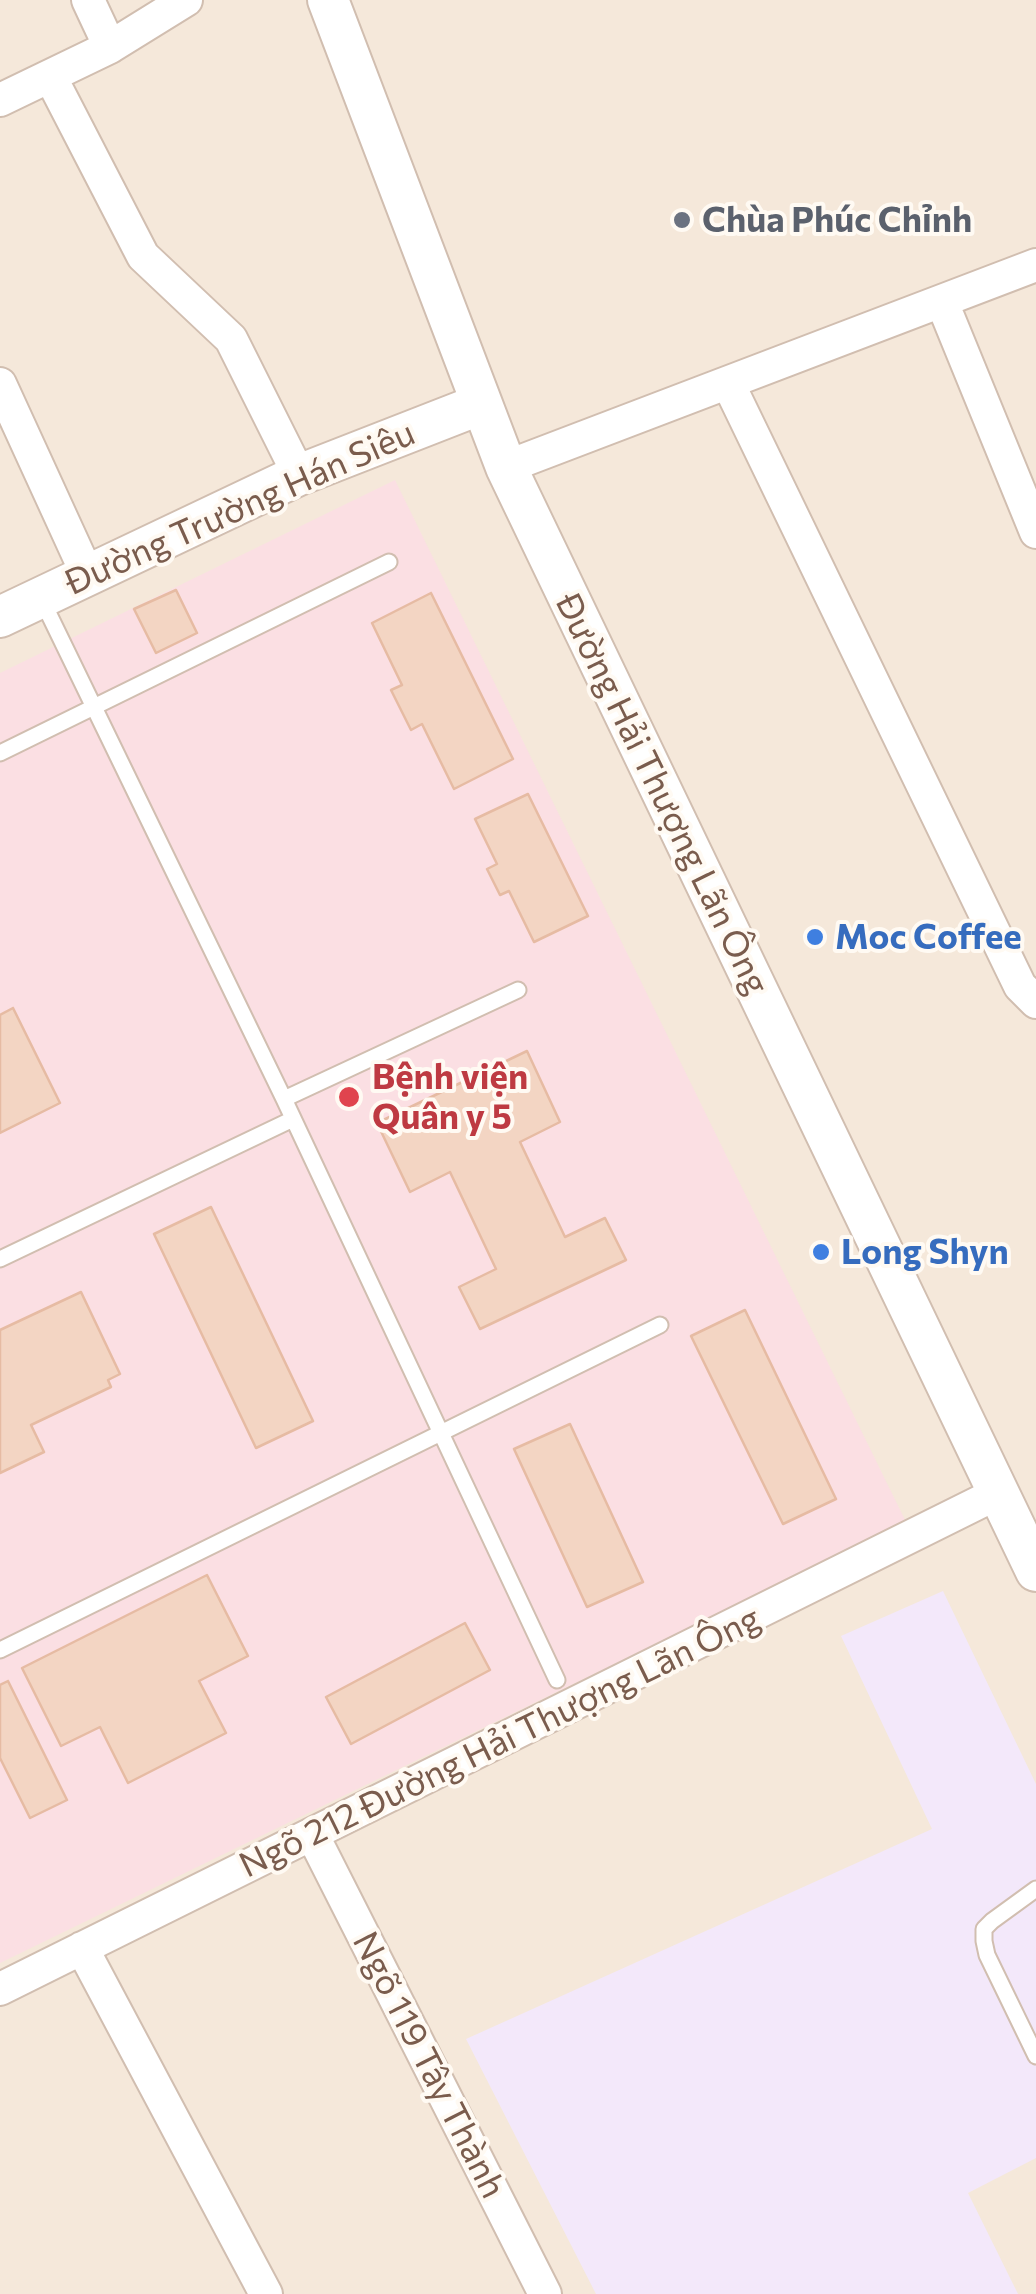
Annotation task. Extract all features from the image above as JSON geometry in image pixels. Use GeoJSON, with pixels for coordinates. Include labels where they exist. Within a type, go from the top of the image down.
{"type":"FeatureCollection","features":[{"type":"Feature","properties":{"kind":"street"},"geometry":{"type":"LineString","coordinates":[[88,0],[110,47]]}},
{"type":"Feature","properties":{"kind":"street"},"geometry":{"type":"LineString","coordinates":[[0,100],[110,47],[186,0]]}},
{"type":"Feature","properties":{"kind":"street","name":"Đường Hải Thượng Lãn Ông"},"geometry":{"type":"LineString","coordinates":[[328,0],[506,468],[1036,1571]]}},
{"type":"Feature","properties":{"kind":"street"},"geometry":{"type":"LineString","coordinates":[[50,76],[144,256],[232,340],[299,475]]}},
{"type":"Feature","properties":{"kind":"street"},"geometry":{"type":"LineString","coordinates":[[506,468],[1036,265]]}},
{"type":"Feature","properties":{"kind":"street"},"geometry":{"type":"LineString","coordinates":[[942,302],[1036,532]]}},
{"type":"Feature","properties":{"kind":"street"},"geometry":{"type":"LineString","coordinates":[[0,384],[88,574]]}},
{"type":"Feature","properties":{"kind":"street"},"geometry":{"type":"LineString","coordinates":[[729,385],[1020,986],[1036,1002]]}},
{"type":"Feature","properties":{"kind":"street","name":"Đường Trường Hán Siêu"},"geometry":{"type":"LineString","coordinates":[[0,617],[299,475],[481,404]]}},
{"type":"Feature","properties":{"kind":"street","name":"Ngõ 212 Đường Hải Thượng Lãn Ông"},"geometry":{"type":"LineString","coordinates":[[0,1989],[998,1492]]}},
{"type":"Feature","properties":{"kind":"street","name":"Ngõ 119 Tây Thành"},"geometry":{"type":"LineString","coordinates":[[313,1836],[545,2294]]}},
{"type":"Feature","properties":{"kind":"street"},"geometry":{"type":"LineString","coordinates":[[82,1948],[266,2294]]}},
{"type":"Feature","properties":{"kind":"lane"},"geometry":{"type":"LineString","coordinates":[[0,753],[389,562]]}},
{"type":"Feature","properties":{"kind":"lane"},"geometry":{"type":"LineString","coordinates":[[41,597],[284,1098],[557,1680]]}},
{"type":"Feature","properties":{"kind":"lane"},"geometry":{"type":"LineString","coordinates":[[284,1098],[518,990]]}},
{"type":"Feature","properties":{"kind":"lane"},"geometry":{"type":"LineString","coordinates":[[0,1259],[293,1119]]}},
{"type":"Feature","properties":{"kind":"lane"},"geometry":{"type":"LineString","coordinates":[[0,1650],[660,1324]]}},
{"type":"Feature","properties":{"kind":"lane"},"geometry":{"type":"LineString","coordinates":[[1036,1889],[984,1929],[984,1941],[986,1956],[1036,2056]]}},
{"type":"Feature","properties":{"kind":"shaded area"},"geometry":{"type":"Polygon","coordinates":[[[0,0],[1036,0],[1036,2294],[0,2294],[0,0]]]}},
{"type":"Feature","properties":{"kind":"shaded area","name":"Bệnh viện Quân y 5"},"geometry":{"type":"Polygon","coordinates":[[[395,480],[906,1522],[0,1963],[0,673],[395,480]]]}},
{"type":"Feature","properties":{"kind":"shaded area"},"geometry":{"type":"Polygon","coordinates":[[[943,1591],[1036,1784],[1036,2158],[968,2193],[1018,2294],[596,2294],[466,2039],[932,1829],[841,1636],[943,1591]]]}},
{"type":"Feature","properties":{"kind":"building"},"geometry":{"type":"Polygon","coordinates":[[[176,590],[197,633],[156,653],[134,609],[176,590]]]}},
{"type":"Feature","properties":{"kind":"building"},"geometry":{"type":"Polygon","coordinates":[[[431,593],[513,759],[454,789],[422,724],[411,730],[391,690],[402,685],[372,623],[431,593]]]}},
{"type":"Feature","properties":{"kind":"building"},"geometry":{"type":"Polygon","coordinates":[[[528,794],[588,916],[534,942],[509,891],[500,895],[487,869],[497,864],[475,819],[528,794]]]}},
{"type":"Feature","properties":{"kind":"building"},"geometry":{"type":"Polygon","coordinates":[[[13,1008],[60,1103],[0,1133],[0,1015],[13,1008]]]}},
{"type":"Feature","properties":{"kind":"building"},"geometry":{"type":"Polygon","coordinates":[[[527,1051],[560,1122],[520,1142],[565,1237],[605,1218],[626,1260],[480,1329],[459,1287],[496,1269],[450,1172],[410,1192],[377,1123],[527,1051]]]}},
{"type":"Feature","properties":{"kind":"building"},"geometry":{"type":"Polygon","coordinates":[[[211,1207],[313,1421],[256,1448],[154,1234],[211,1207]]]}},
{"type":"Feature","properties":{"kind":"building"},"geometry":{"type":"Polygon","coordinates":[[[81,1292],[120,1374],[108,1380],[111,1387],[31,1425],[44,1452],[0,1473],[0,1330],[81,1292]]]}},
{"type":"Feature","properties":{"kind":"building"},"geometry":{"type":"Polygon","coordinates":[[[745,1310],[836,1499],[783,1524],[691,1336],[745,1310]]]}},
{"type":"Feature","properties":{"kind":"building"},"geometry":{"type":"Polygon","coordinates":[[[570,1424],[643,1582],[587,1607],[514,1449],[570,1424]]]}},
{"type":"Feature","properties":{"kind":"building"},"geometry":{"type":"Polygon","coordinates":[[[207,1575],[248,1656],[199,1681],[226,1733],[128,1783],[100,1727],[61,1746],[22,1668],[207,1575]]]}},
{"type":"Feature","properties":{"kind":"building"},"geometry":{"type":"Polygon","coordinates":[[[465,1623],[490,1670],[351,1744],[326,1697],[465,1623]]]}},
{"type":"Feature","properties":{"kind":"building"},"geometry":{"type":"Polygon","coordinates":[[[8,1681],[67,1800],[30,1818],[0,1758],[0,1685],[8,1681]]]}},
{"type":"Feature","properties":{"kind":"place","name":"Chùa Phúc Chỉnh"},"geometry":{"type":"Point","coordinates":[682,220]}},
{"type":"Feature","properties":{"kind":"place","name":"Moc Coffee"},"geometry":{"type":"Point","coordinates":[815,937]}},
{"type":"Feature","properties":{"kind":"place","name":"Bệnh viện Quân y 5"},"geometry":{"type":"Point","coordinates":[349,1097]}},
{"type":"Feature","properties":{"kind":"place","name":"Long Shyn"},"geometry":{"type":"Point","coordinates":[821,1252]}}]}
